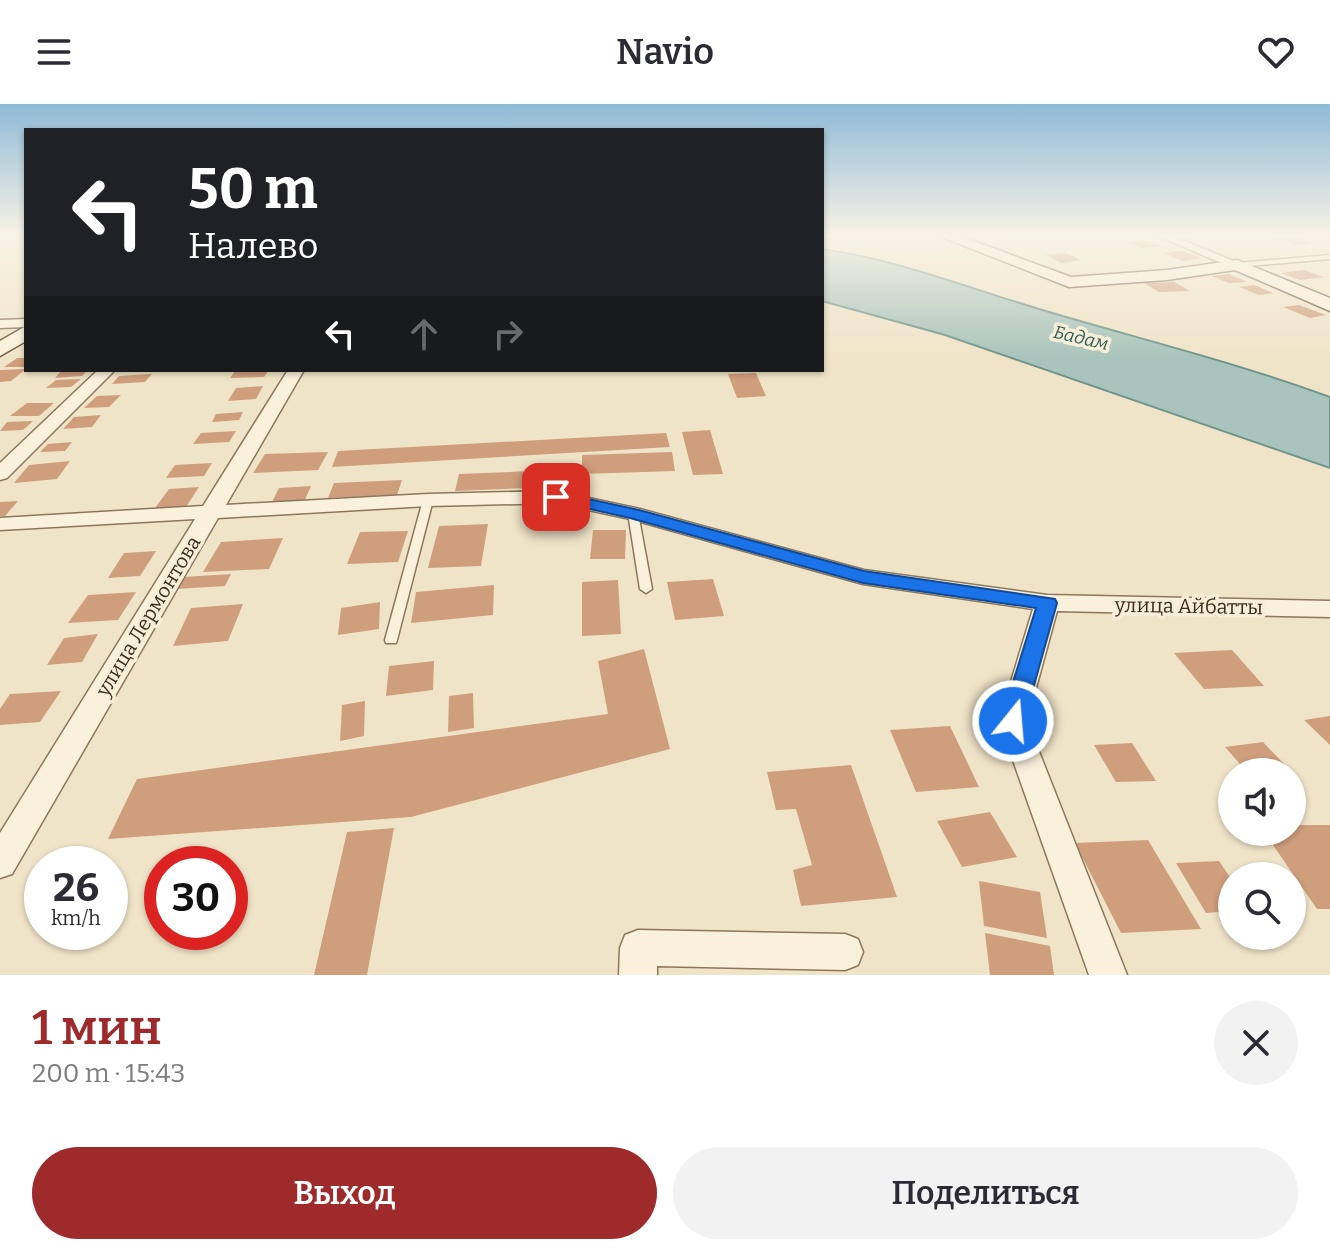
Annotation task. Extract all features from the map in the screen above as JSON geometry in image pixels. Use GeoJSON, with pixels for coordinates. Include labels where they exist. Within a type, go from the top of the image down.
{"type":"FeatureCollection","features":[{"type":"Feature","properties":{"kind":"street"},"geometry":{"type":"LineString","coordinates":[[1055,277],[1069,282],[1144,277]]}},
{"type":"Feature","properties":{"kind":"street"},"geometry":{"type":"LineString","coordinates":[[1264,277],[1330,305]]}},
{"type":"Feature","properties":{"kind":"street"},"geometry":{"type":"LineString","coordinates":[[0,324],[24,323]]}},
{"type":"Feature","properties":{"kind":"street"},"geometry":{"type":"LineString","coordinates":[[0,350],[24,333]]}},
{"type":"Feature","properties":{"kind":"street"},"geometry":{"type":"LineString","coordinates":[[0,474],[105,372]]}},
{"type":"Feature","properties":{"kind":"street","name":"улица Лермонтова"},"geometry":{"type":"LineString","coordinates":[[0,863],[295,372]]}},
{"type":"Feature","properties":{"kind":"street","name":"улица Айбатты"},"geometry":{"type":"LineString","coordinates":[[0,524],[428,500],[556,497],[633,513],[863,577],[1047,603],[1330,609]]}},
{"type":"Feature","properties":{"kind":"street"},"geometry":{"type":"LineString","coordinates":[[1047,603],[1013,721],[1108,975]]}},
{"type":"Feature","properties":{"kind":"street"},"geometry":{"type":"LineString","coordinates":[[638,975],[638,948],[845,952]]}},
{"type":"Feature","properties":{"kind":"lane"},"geometry":{"type":"LineString","coordinates":[[391,640],[428,500]]}},
{"type":"Feature","properties":{"kind":"lane"},"geometry":{"type":"LineString","coordinates":[[633,513],[646,589]]}},
{"type":"Feature","properties":{"kind":"water","name":"Бадам"},"geometry":{"type":"Polygon","coordinates":[[[824,277],[936,277],[1228,363],[1330,397],[1330,468],[945,335],[824,302],[824,277]]]}},
{"type":"Feature","properties":{"kind":"building"},"geometry":{"type":"Polygon","coordinates":[[[1213,277],[1235,277],[1247,282],[1229,283],[1213,277]]]}},
{"type":"Feature","properties":{"kind":"building"},"geometry":{"type":"Polygon","coordinates":[[[1291,277],[1323,277],[1300,280],[1291,277]]]}},
{"type":"Feature","properties":{"kind":"building"},"geometry":{"type":"Polygon","coordinates":[[[1174,282],[1190,291],[1159,292],[1144,283],[1174,282]]]}},
{"type":"Feature","properties":{"kind":"building"},"geometry":{"type":"Polygon","coordinates":[[[1254,285],[1273,293],[1259,295],[1239,287],[1254,285]]]}},
{"type":"Feature","properties":{"kind":"building"},"geometry":{"type":"Polygon","coordinates":[[[1299,305],[1326,315],[1310,318],[1283,307],[1299,305]]]}},
{"type":"Feature","properties":{"kind":"building"},"geometry":{"type":"Polygon","coordinates":[[[17,358],[24,358],[24,367],[4,367],[17,358]]]}},
{"type":"Feature","properties":{"kind":"building"},"geometry":{"type":"Polygon","coordinates":[[[24,369],[11,381],[0,382],[0,370],[24,369]]]}},
{"type":"Feature","properties":{"kind":"building"},"geometry":{"type":"Polygon","coordinates":[[[60,372],[86,372],[82,376],[55,378],[60,372]]]}},
{"type":"Feature","properties":{"kind":"building"},"geometry":{"type":"Polygon","coordinates":[[[234,372],[268,372],[264,377],[230,378],[234,372]]]}},
{"type":"Feature","properties":{"kind":"building"},"geometry":{"type":"Polygon","coordinates":[[[756,373],[766,396],[737,398],[728,374],[756,373]]]}},
{"type":"Feature","properties":{"kind":"building"},"geometry":{"type":"Polygon","coordinates":[[[152,374],[145,382],[112,384],[119,376],[152,374]]]}},
{"type":"Feature","properties":{"kind":"building"},"geometry":{"type":"Polygon","coordinates":[[[81,379],[71,387],[46,388],[56,380],[81,379]]]}},
{"type":"Feature","properties":{"kind":"building"},"geometry":{"type":"Polygon","coordinates":[[[263,386],[256,399],[228,401],[236,388],[263,386]]]}},
{"type":"Feature","properties":{"kind":"building"},"geometry":{"type":"Polygon","coordinates":[[[121,395],[109,407],[84,408],[97,396],[121,395]]]}},
{"type":"Feature","properties":{"kind":"building"},"geometry":{"type":"Polygon","coordinates":[[[27,403],[54,403],[39,416],[10,416],[27,403]]]}},
{"type":"Feature","properties":{"kind":"building"},"geometry":{"type":"Polygon","coordinates":[[[243,412],[239,420],[212,422],[216,414],[243,412]]]}},
{"type":"Feature","properties":{"kind":"building"},"geometry":{"type":"Polygon","coordinates":[[[101,415],[92,427],[63,429],[74,417],[101,415]]]}},
{"type":"Feature","properties":{"kind":"building"},"geometry":{"type":"Polygon","coordinates":[[[33,421],[23,430],[0,431],[7,422],[33,421]]]}},
{"type":"Feature","properties":{"kind":"building"},"geometry":{"type":"Polygon","coordinates":[[[710,430],[723,474],[693,475],[682,432],[710,430]]]}},
{"type":"Feature","properties":{"kind":"building"},"geometry":{"type":"Polygon","coordinates":[[[236,431],[229,442],[193,444],[201,433],[236,431]]]}},
{"type":"Feature","properties":{"kind":"building"},"geometry":{"type":"Polygon","coordinates":[[[666,433],[670,447],[332,467],[338,451],[666,433]]]}},
{"type":"Feature","properties":{"kind":"building"},"geometry":{"type":"Polygon","coordinates":[[[72,442],[65,451],[40,452],[48,444],[72,442]]]}},
{"type":"Feature","properties":{"kind":"building"},"geometry":{"type":"Polygon","coordinates":[[[328,452],[318,470],[253,473],[265,454],[328,452]]]}},
{"type":"Feature","properties":{"kind":"building"},"geometry":{"type":"Polygon","coordinates":[[[672,452],[675,471],[582,474],[582,455],[672,452]]]}},
{"type":"Feature","properties":{"kind":"building"},"geometry":{"type":"Polygon","coordinates":[[[70,461],[57,479],[14,483],[29,465],[70,461]]]}},
{"type":"Feature","properties":{"kind":"building"},"geometry":{"type":"Polygon","coordinates":[[[212,463],[204,476],[166,478],[175,465],[212,463]]]}},
{"type":"Feature","properties":{"kind":"building"},"geometry":{"type":"Polygon","coordinates":[[[531,471],[529,488],[455,491],[459,474],[531,471]]]}},
{"type":"Feature","properties":{"kind":"building"},"geometry":{"type":"Polygon","coordinates":[[[402,480],[397,495],[328,498],[334,483],[402,480]]]}},
{"type":"Feature","properties":{"kind":"building"},"geometry":{"type":"Polygon","coordinates":[[[311,486],[304,502],[271,504],[279,488],[311,486]]]}},
{"type":"Feature","properties":{"kind":"building"},"geometry":{"type":"Polygon","coordinates":[[[199,487],[186,507],[155,508],[169,489],[199,487]]]}},
{"type":"Feature","properties":{"kind":"building"},"geometry":{"type":"Polygon","coordinates":[[[18,501],[5,516],[0,516],[0,502],[18,501]]]}},
{"type":"Feature","properties":{"kind":"building"},"geometry":{"type":"Polygon","coordinates":[[[488,524],[481,566],[428,568],[439,526],[488,524]]]}},
{"type":"Feature","properties":{"kind":"building"},"geometry":{"type":"Polygon","coordinates":[[[593,530],[626,530],[625,559],[590,559],[593,530]]]}},
{"type":"Feature","properties":{"kind":"building"},"geometry":{"type":"Polygon","coordinates":[[[408,531],[398,562],[347,564],[360,532],[408,531]]]}},
{"type":"Feature","properties":{"kind":"building"},"geometry":{"type":"Polygon","coordinates":[[[283,538],[269,569],[203,572],[221,542],[283,538]]]}},
{"type":"Feature","properties":{"kind":"building"},"geometry":{"type":"Polygon","coordinates":[[[156,551],[140,576],[108,578],[124,553],[156,551]]]}},
{"type":"Feature","properties":{"kind":"building"},"geometry":{"type":"Polygon","coordinates":[[[231,574],[225,586],[176,589],[183,577],[231,574]]]}},
{"type":"Feature","properties":{"kind":"building"},"geometry":{"type":"Polygon","coordinates":[[[713,579],[724,616],[675,620],[667,582],[713,579]]]}},
{"type":"Feature","properties":{"kind":"building"},"geometry":{"type":"Polygon","coordinates":[[[618,580],[621,634],[582,636],[582,582],[618,580]]]}},
{"type":"Feature","properties":{"kind":"building"},"geometry":{"type":"Polygon","coordinates":[[[494,585],[493,615],[411,623],[416,592],[494,585]]]}},
{"type":"Feature","properties":{"kind":"building"},"geometry":{"type":"Polygon","coordinates":[[[136,592],[118,620],[68,623],[88,595],[136,592]]]}},
{"type":"Feature","properties":{"kind":"building"},"geometry":{"type":"Polygon","coordinates":[[[380,602],[379,629],[338,635],[341,608],[380,602]]]}},
{"type":"Feature","properties":{"kind":"building"},"geometry":{"type":"Polygon","coordinates":[[[243,604],[228,641],[173,646],[191,608],[243,604]]]}},
{"type":"Feature","properties":{"kind":"building"},"geometry":{"type":"Polygon","coordinates":[[[98,634],[82,662],[47,665],[64,638],[98,634]]]}},
{"type":"Feature","properties":{"kind":"building"},"geometry":{"type":"Polygon","coordinates":[[[644,649],[670,749],[411,817],[108,839],[137,779],[608,714],[598,661],[644,649]]]}},
{"type":"Feature","properties":{"kind":"building"},"geometry":{"type":"Polygon","coordinates":[[[1232,650],[1264,686],[1204,689],[1174,653],[1232,650]]]}},
{"type":"Feature","properties":{"kind":"building"},"geometry":{"type":"Polygon","coordinates":[[[434,661],[433,690],[386,696],[389,666],[434,661]]]}},
{"type":"Feature","properties":{"kind":"building"},"geometry":{"type":"Polygon","coordinates":[[[61,691],[40,722],[0,725],[0,709],[10,694],[61,691]]]}},
{"type":"Feature","properties":{"kind":"building"},"geometry":{"type":"Polygon","coordinates":[[[473,693],[474,728],[448,732],[449,696],[473,693]]]}},
{"type":"Feature","properties":{"kind":"building"},"geometry":{"type":"Polygon","coordinates":[[[365,701],[364,736],[340,741],[342,705],[365,701]]]}},
{"type":"Feature","properties":{"kind":"building"},"geometry":{"type":"Polygon","coordinates":[[[1330,716],[1330,745],[1304,720],[1330,716]]]}},
{"type":"Feature","properties":{"kind":"building"},"geometry":{"type":"Polygon","coordinates":[[[950,726],[979,787],[916,792],[890,730],[950,726]]]}},
{"type":"Feature","properties":{"kind":"building"},"geometry":{"type":"Polygon","coordinates":[[[1263,742],[1278,758],[1235,758],[1225,747],[1263,742]]]}},
{"type":"Feature","properties":{"kind":"building"},"geometry":{"type":"Polygon","coordinates":[[[1132,743],[1156,781],[1116,782],[1094,745],[1132,743]]]}},
{"type":"Feature","properties":{"kind":"building"},"geometry":{"type":"Polygon","coordinates":[[[851,765],[897,897],[801,906],[793,870],[812,865],[796,809],[776,810],[767,772],[851,765]]]}},
{"type":"Feature","properties":{"kind":"building"},"geometry":{"type":"Polygon","coordinates":[[[990,812],[1017,857],[962,867],[937,821],[990,812]]]}},
{"type":"Feature","properties":{"kind":"building"},"geometry":{"type":"Polygon","coordinates":[[[1306,825],[1330,825],[1330,909],[1317,909],[1306,893],[1306,862],[1285,862],[1274,846],[1306,846],[1306,825]]]}},
{"type":"Feature","properties":{"kind":"building"},"geometry":{"type":"Polygon","coordinates":[[[394,828],[367,975],[314,975],[347,832],[394,828]]]}},
{"type":"Feature","properties":{"kind":"building"},"geometry":{"type":"Polygon","coordinates":[[[1148,840],[1201,929],[1121,933],[1075,843],[1148,840]]]}},
{"type":"Feature","properties":{"kind":"building"},"geometry":{"type":"Polygon","coordinates":[[[1219,861],[1218,912],[1206,913],[1176,863],[1219,861]]]}},
{"type":"Feature","properties":{"kind":"building"},"geometry":{"type":"Polygon","coordinates":[[[979,881],[1040,892],[1047,938],[984,926],[979,881]]]}},
{"type":"Feature","properties":{"kind":"building"},"geometry":{"type":"Polygon","coordinates":[[[985,933],[1050,946],[1054,975],[990,975],[985,933]]]}},
{"type":"Feature","properties":{"kind":"route"},"geometry":{"type":"LineString","coordinates":[[556,497],[633,513],[863,577],[1047,603],[1013,721]]}}]}
